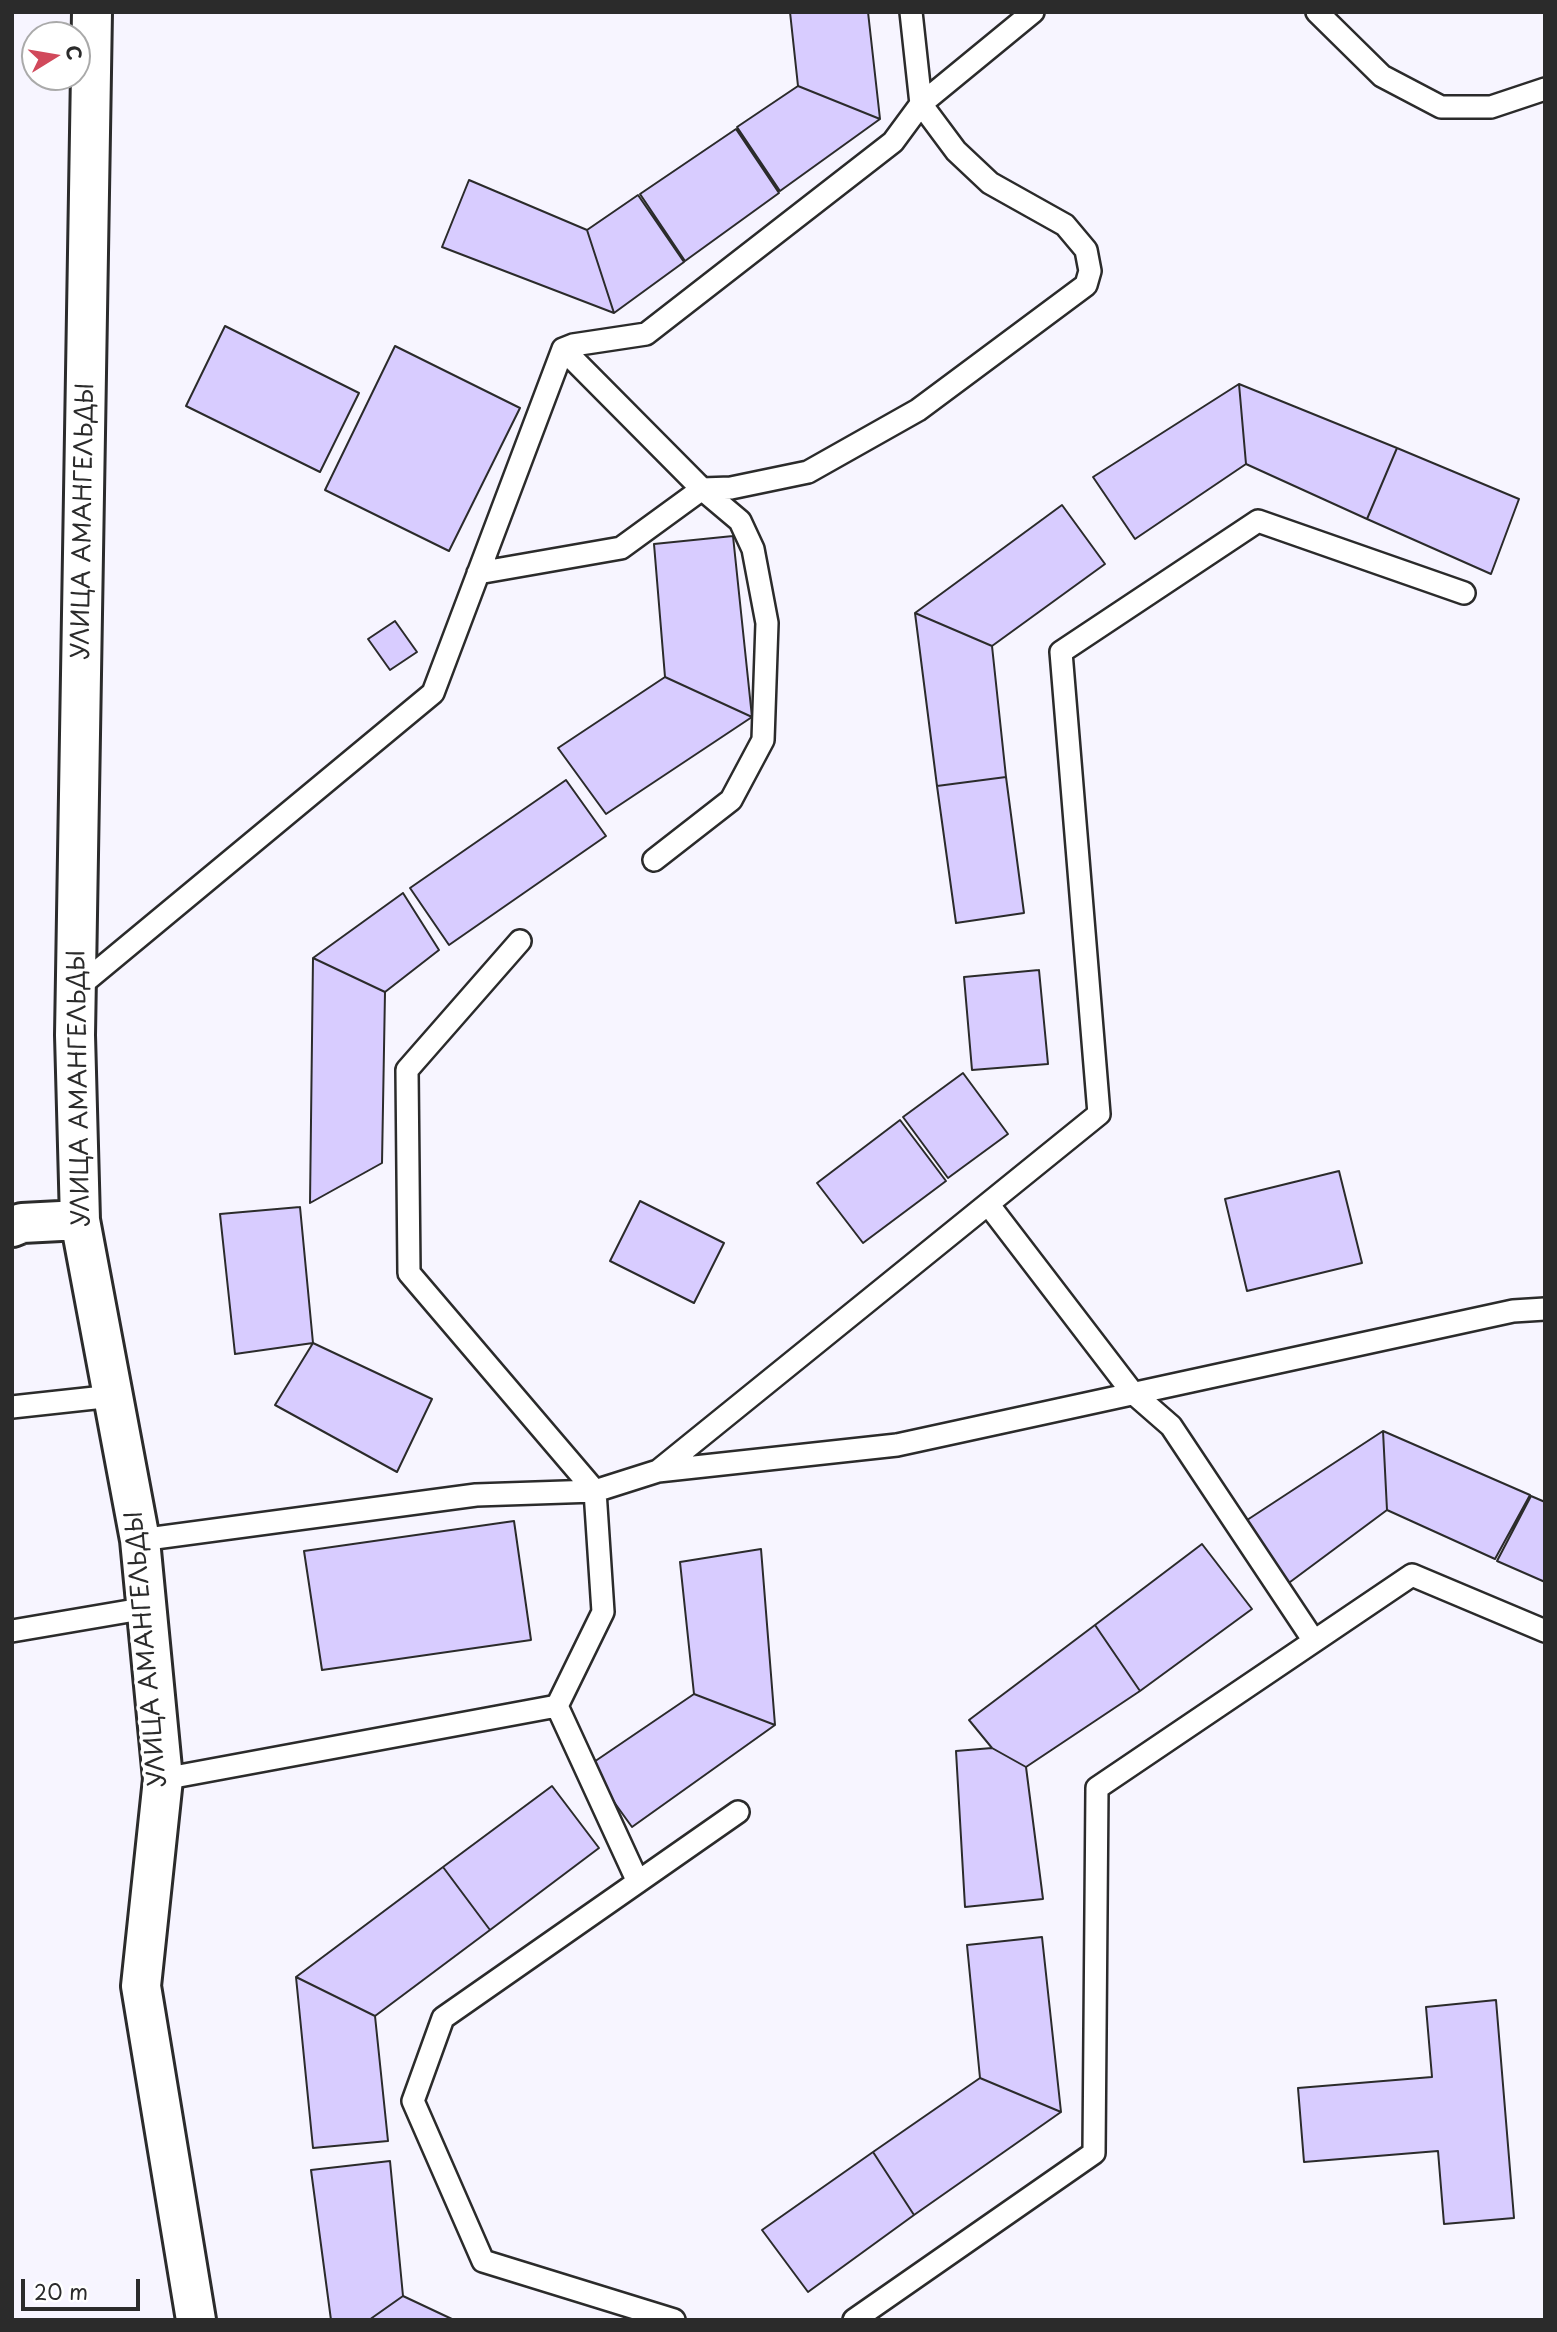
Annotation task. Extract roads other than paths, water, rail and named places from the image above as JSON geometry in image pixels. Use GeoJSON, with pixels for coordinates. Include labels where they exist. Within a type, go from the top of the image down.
{"type":"FeatureCollection","features":[{"type":"Feature","properties":{"kind":"street","name":"УЛИЦА АМАНГЕЛЬДЫ"},"geometry":{"type":"LineString","coordinates":[[92,12],[76,989],[79,1220],[141,1540],[163,1779],[141,1986],[196,2320]]}},
{"type":"Feature","properties":{"kind":"street"},"geometry":{"type":"LineString","coordinates":[[15,1222],[79,1220]]}},
{"type":"Feature","properties":{"kind":"lane"},"geometry":{"type":"LineString","coordinates":[[478,573],[621,548],[702,489],[731,488],[808,472],[918,410],[1086,285],[1090,271],[1086,250],[1065,225],[990,183],[956,151],[921,104],[911,12]]}},
{"type":"Feature","properties":{"kind":"lane"},"geometry":{"type":"LineString","coordinates":[[76,989],[433,693],[563,349],[573,345],[646,334],[893,142],[921,104],[1033,12]]}},
{"type":"Feature","properties":{"kind":"lane"},"geometry":{"type":"LineString","coordinates":[[1317,12],[1382,76],[1441,107],[1491,107],[1545,89]]}},
{"type":"Feature","properties":{"kind":"lane"},"geometry":{"type":"LineString","coordinates":[[563,349],[702,489],[740,521],[753,549],[767,623],[764,740],[731,800],[654,860]]}},
{"type":"Feature","properties":{"kind":"lane"},"geometry":{"type":"LineString","coordinates":[[658,1471],[1099,1114],[1062,652],[1258,521],[1464,593]]}},
{"type":"Feature","properties":{"kind":"lane"},"geometry":{"type":"LineString","coordinates":[[520,942],[407,1070],[409,1273],[595,1491],[603,1612],[557,1706]]}},
{"type":"Feature","properties":{"kind":"lane"},"geometry":{"type":"LineString","coordinates":[[988,1204],[1132,1392],[1171,1426],[1314,1641]]}},
{"type":"Feature","properties":{"kind":"lane"},"geometry":{"type":"LineString","coordinates":[[141,1540],[476,1495],[595,1491],[658,1471],[897,1445],[1513,1311],[1545,1309]]}},
{"type":"Feature","properties":{"kind":"lane"},"geometry":{"type":"LineString","coordinates":[[12,1407],[113,1396]]}},
{"type":"Feature","properties":{"kind":"lane"},"geometry":{"type":"LineString","coordinates":[[854,2320],[1094,2153],[1097,1788],[1412,1575],[1545,1631]]}},
{"type":"Feature","properties":{"kind":"lane"},"geometry":{"type":"LineString","coordinates":[[12,1631],[147,1608]]}},
{"type":"Feature","properties":{"kind":"lane"},"geometry":{"type":"LineString","coordinates":[[163,1779],[557,1706]]}},
{"type":"Feature","properties":{"kind":"lane"},"geometry":{"type":"LineString","coordinates":[[557,1706],[638,1882]]}},
{"type":"Feature","properties":{"kind":"lane"},"geometry":{"type":"LineString","coordinates":[[674,2320],[484,2261],[413,2101],[443,2018],[738,1812]]}}]}
